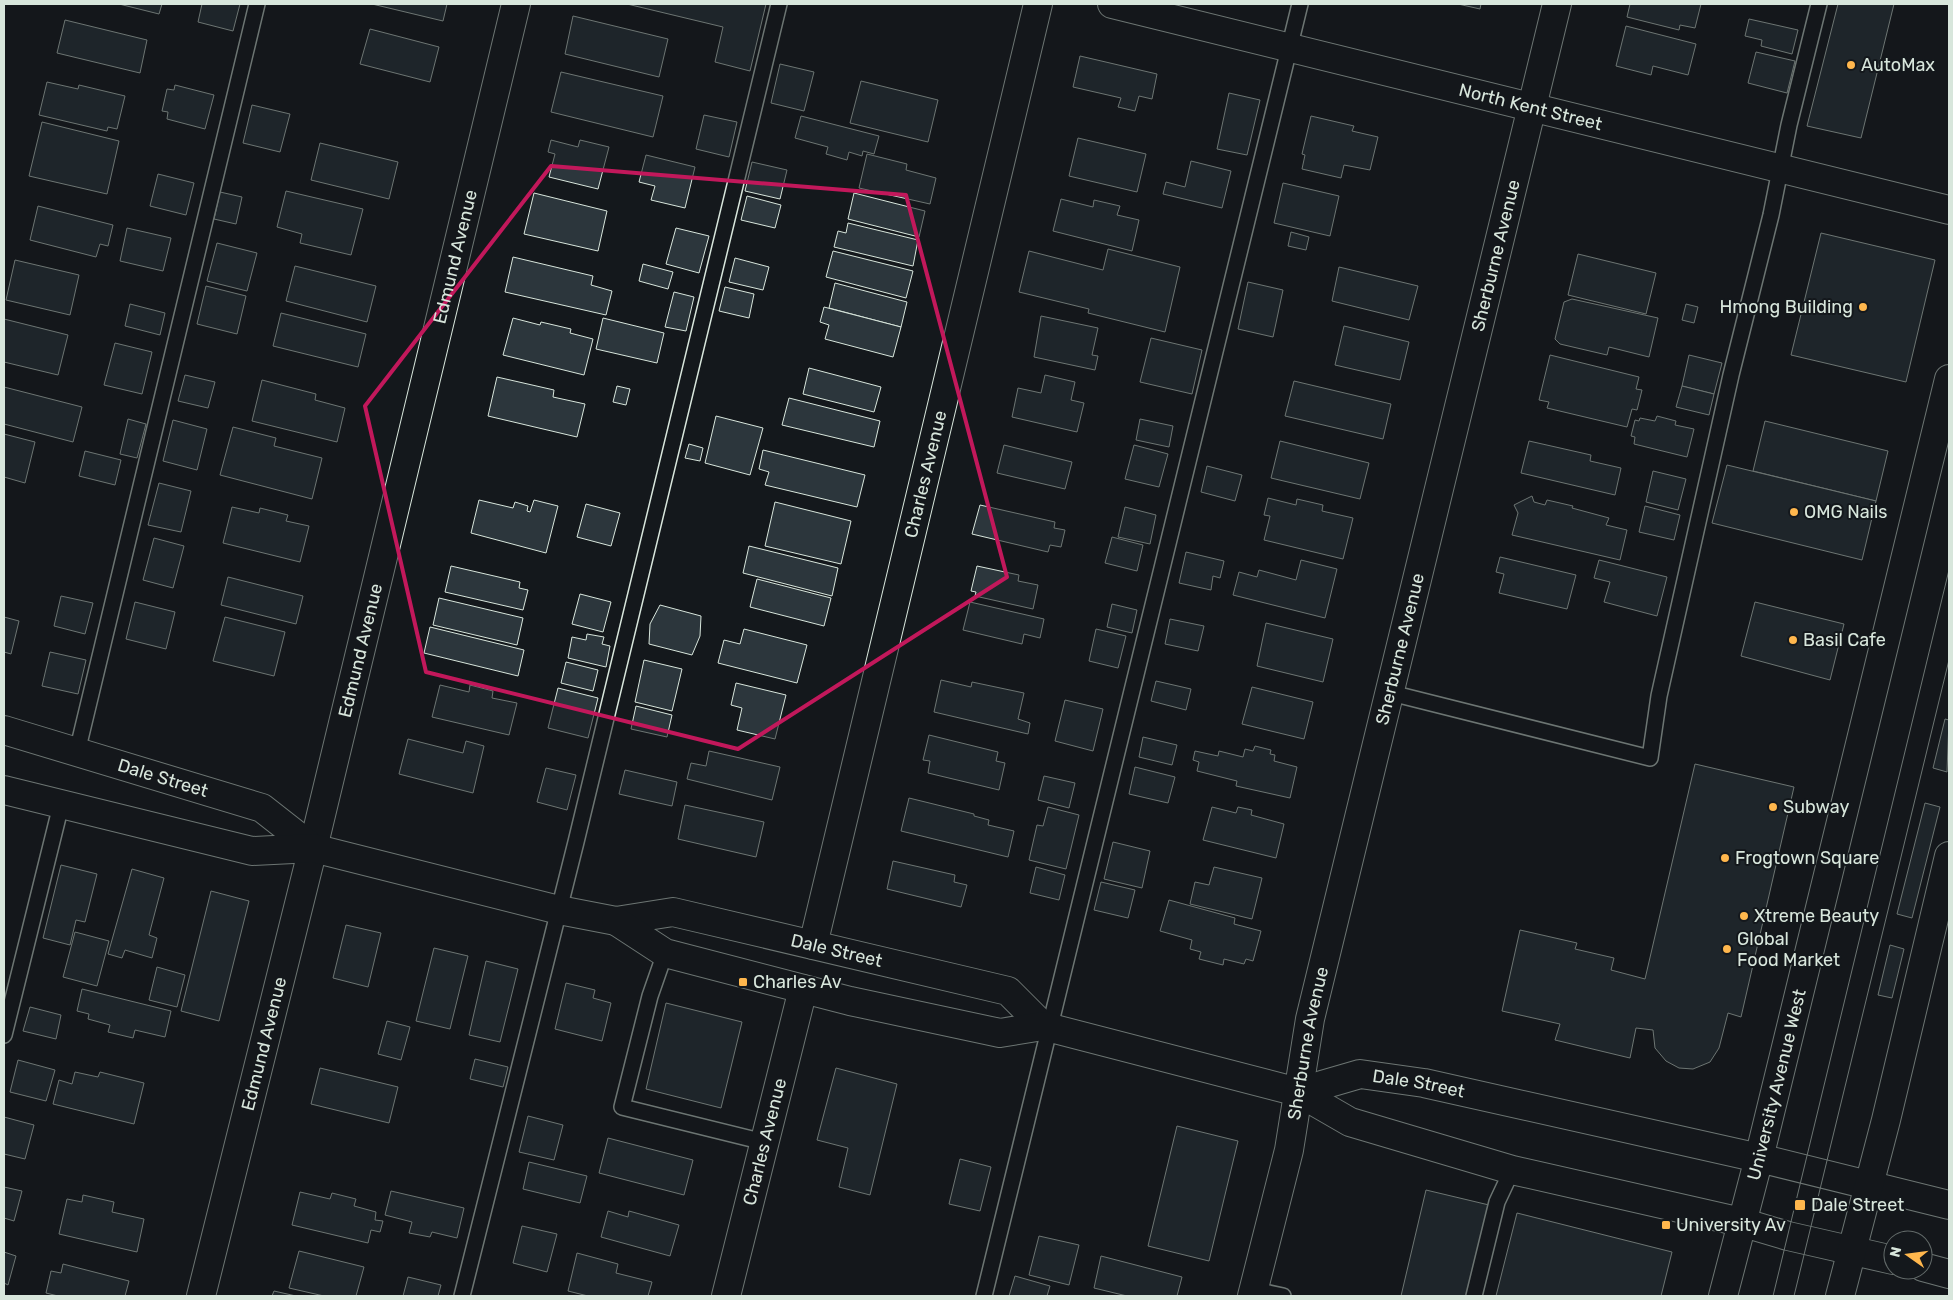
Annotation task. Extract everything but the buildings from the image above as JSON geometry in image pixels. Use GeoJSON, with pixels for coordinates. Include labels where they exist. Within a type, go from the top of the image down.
{"type":"FeatureCollection","features":[{"type":"Feature","properties":{"kind":"main road","name":"Edmund Avenue"},"geometry":{"type":"LineString","coordinates":[[201,1296],[313,848],[516,4]]}},
{"type":"Feature","properties":{"kind":"main road","name":"Charles Avenue"},"geometry":{"type":"LineString","coordinates":[[813,945],[1038,4]]}},
{"type":"Feature","properties":{"kind":"main road","name":"North Kent Street"},"geometry":{"type":"LineString","coordinates":[[1112,4],[1949,210]]}},
{"type":"Feature","properties":{"kind":"main road","name":"Sherburne Avenue"},"geometry":{"type":"LineString","coordinates":[[1253,1293],[1289,1150],[1310,1019],[1391,693],[1557,4]]}},
{"type":"Feature","properties":{"kind":"main road","name":"University Avenue West"},"geometry":{"type":"LineString","coordinates":[[1723,1296],[1759,1158],[1949,379]]}},
{"type":"Feature","properties":{"kind":"main road","name":"Dale Street"},"geometry":{"type":"LineString","coordinates":[[4,730],[262,808],[313,848]]}},
{"type":"Feature","properties":{"kind":"main road","name":"Dale Street"},"geometry":{"type":"LineString","coordinates":[[4,790],[252,851],[313,848],[559,910],[616,921],[673,912],[1008,991],[1046,1027]]}},
{"type":"Feature","properties":{"kind":"main road"},"geometry":{"type":"LineString","coordinates":[[1840,1296],[1949,856]]}},
{"type":"Feature","properties":{"kind":"main road","name":"Dale Street"},"geometry":{"type":"LineString","coordinates":[[616,921],[665,953],[760,976],[803,989],[1000,1033],[1046,1027],[1298,1092],[1350,1122],[1512,1170],[1741,1222],[1788,1236],[1883,1258]]}},
{"type":"Feature","properties":{"kind":"main road","name":"Charles Avenue"},"geometry":{"type":"LineString","coordinates":[[726,1296],[803,989]]}},
{"type":"Feature","properties":{"kind":"main road","name":"Dale Street"},"geometry":{"type":"LineString","coordinates":[[1298,1092],[1360,1074],[1424,1083],[1759,1158],[1868,1186],[1949,1204]]}},
{"type":"Feature","properties":{"kind":"main road"},"geometry":{"type":"LineString","coordinates":[[1933,1270],[1949,1274]]}},
{"type":"Feature","properties":{"kind":"lane"},"geometry":{"type":"LineString","coordinates":[[77,752],[257,4]]}},
{"type":"Feature","properties":{"kind":"lane"},"geometry":{"type":"LineString","coordinates":[[462,1296],[559,910],[779,4]]}},
{"type":"Feature","properties":{"kind":"lane"},"geometry":{"type":"LineString","coordinates":[[984,1296],[1046,1027],[1300,4]]}},
{"type":"Feature","properties":{"kind":"lane"},"geometry":{"type":"LineString","coordinates":[[1391,693],[1650,758],[1664,676],[1819,4]]}},
{"type":"Feature","properties":{"kind":"lane"},"geometry":{"type":"LineString","coordinates":[[4,1035],[61,805]]}},
{"type":"Feature","properties":{"kind":"lane"},"geometry":{"type":"LineString","coordinates":[[665,953],[650,996],[622,1107],[764,1142]]}},
{"type":"Feature","properties":{"kind":"lane"},"geometry":{"type":"LineString","coordinates":[[1474,1296],[1497,1202],[1512,1170]]}},
{"type":"Feature","properties":{"kind":"lane"},"geometry":{"type":"LineString","coordinates":[[1253,1293],[1283,1296]]}},
{"type":"Feature","properties":{"kind":"highlighted area"},"geometry":{"type":"Polygon","coordinates":[[[551,166],[906,195],[1007,577],[738,749],[426,672],[365,406],[551,166]]]}},
{"type":"Feature","properties":{"kind":"tram line"},"geometry":{"type":"LineString","coordinates":[[1773,1296],[1949,570]]}},
{"type":"Feature","properties":{"kind":"tram line"},"geometry":{"type":"LineString","coordinates":[[1794,1296],[1949,660]]}},
{"type":"Feature","properties":{"kind":"place","name":"AutoMax"},"geometry":{"type":"Point","coordinates":[1851,65]}},
{"type":"Feature","properties":{"kind":"place","name":"Hmong Building"},"geometry":{"type":"Point","coordinates":[1863,307]}},
{"type":"Feature","properties":{"kind":"place","name":"OMG Nails"},"geometry":{"type":"Point","coordinates":[1794,512]}},
{"type":"Feature","properties":{"kind":"place","name":"Basil Cafe"},"geometry":{"type":"Point","coordinates":[1793,640]}},
{"type":"Feature","properties":{"kind":"place","name":"Subway"},"geometry":{"type":"Point","coordinates":[1773,807]}},
{"type":"Feature","properties":{"kind":"place","name":"Frogtown Square"},"geometry":{"type":"Point","coordinates":[1725,858]}},
{"type":"Feature","properties":{"kind":"place","name":"Xtreme Beauty"},"geometry":{"type":"Point","coordinates":[1744,916]}},
{"type":"Feature","properties":{"kind":"place","name":"Global Food Market"},"geometry":{"type":"Point","coordinates":[1727,949]}},
{"type":"Feature","properties":{"kind":"place","name":"Charles Av"},"geometry":{"type":"Point","coordinates":[743,982]}},
{"type":"Feature","properties":{"kind":"place","name":"Dale Street"},"geometry":{"type":"Point","coordinates":[1800,1205]}},
{"type":"Feature","properties":{"kind":"place","name":"University Av"},"geometry":{"type":"Point","coordinates":[1666,1225]}}]}
